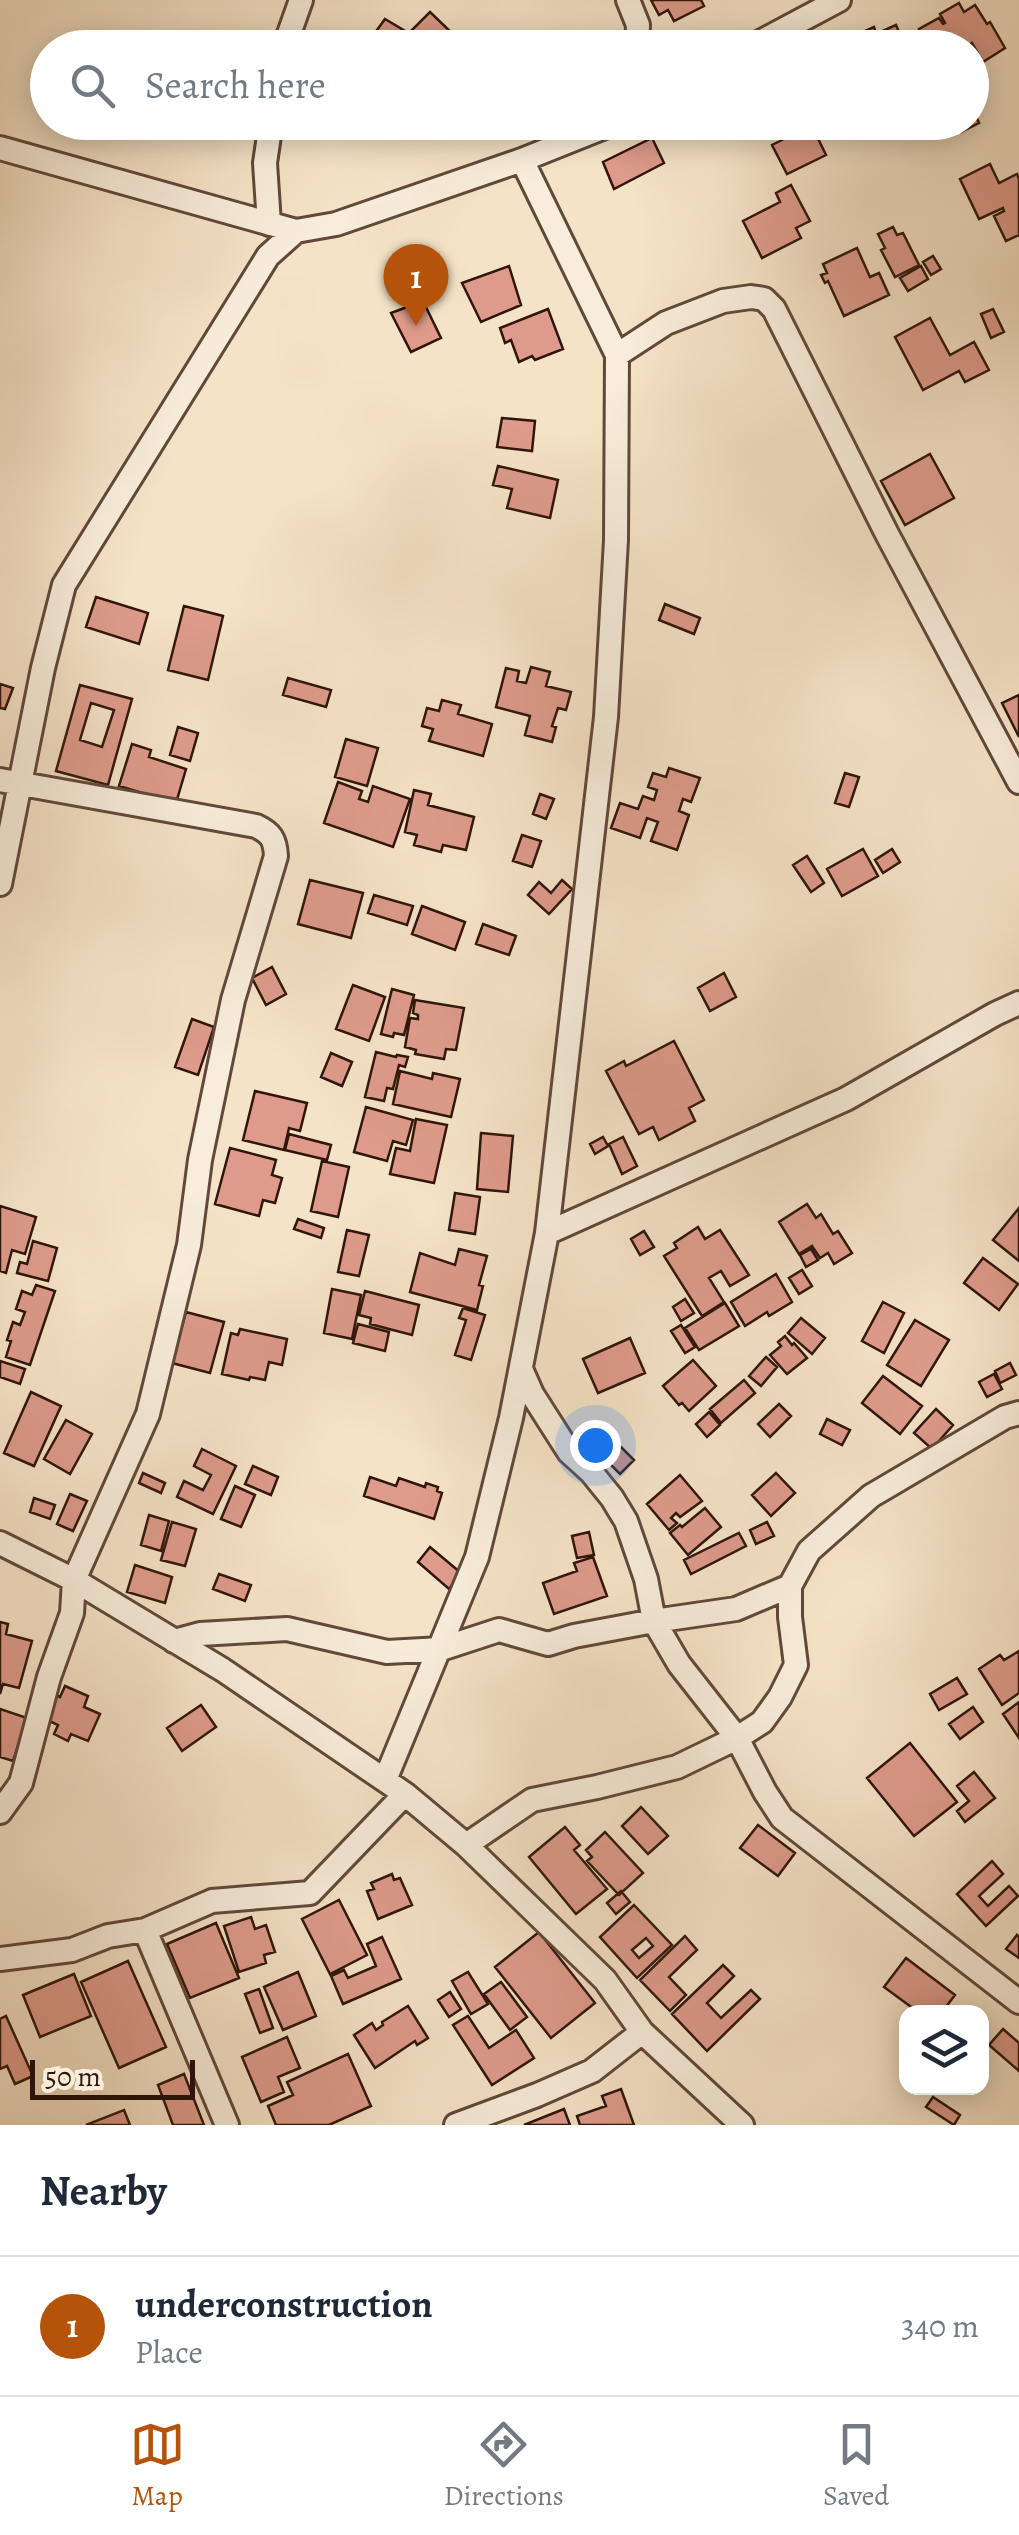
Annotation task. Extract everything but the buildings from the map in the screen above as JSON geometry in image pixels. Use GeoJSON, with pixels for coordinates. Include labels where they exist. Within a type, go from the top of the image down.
{"type":"FeatureCollection","features":[{"type":"Feature","properties":{"kind":"street"},"geometry":{"type":"LineString","coordinates":[[290,30],[300,0]]}},
{"type":"Feature","properties":{"kind":"street"},"geometry":{"type":"LineString","coordinates":[[628,0],[638,30]]}},
{"type":"Feature","properties":{"kind":"street"},"geometry":{"type":"LineString","coordinates":[[783,30],[839,0]]}},
{"type":"Feature","properties":{"kind":"street"},"geometry":{"type":"LineString","coordinates":[[268,140],[265,163],[268,224]]}},
{"type":"Feature","properties":{"kind":"street"},"geometry":{"type":"LineString","coordinates":[[0,148],[296,231],[336,224],[572,140]]}},
{"type":"Feature","properties":{"kind":"street"},"geometry":{"type":"LineString","coordinates":[[385,1780],[477,1558],[520,1368],[547,1232],[606,717],[616,540],[617,355],[522,160]]}},
{"type":"Feature","properties":{"kind":"street"},"geometry":{"type":"LineString","coordinates":[[0,884],[10,782],[64,586],[268,256],[296,231]]}},
{"type":"Feature","properties":{"kind":"street"},"geometry":{"type":"LineString","coordinates":[[617,355],[666,323],[723,301],[764,299],[774,309],[887,534],[1019,782]]}},
{"type":"Feature","properties":{"kind":"street"},"geometry":{"type":"LineString","coordinates":[[0,1812],[20,1783],[49,1677],[72,1614],[74,1580],[148,1414],[189,1245],[200,1160],[233,1000],[276,856],[275,841],[268,831],[256,826],[10,782]]}},
{"type":"Feature","properties":{"kind":"street"},"geometry":{"type":"LineString","coordinates":[[547,1232],[846,1099],[1019,1004]]}},
{"type":"Feature","properties":{"kind":"street"},"geometry":{"type":"LineString","coordinates":[[520,1368],[568,1452],[591,1472],[626,1521],[646,1579],[654,1621],[678,1664],[737,1738],[782,1818],[1019,2002]]}},
{"type":"Feature","properties":{"kind":"street"},"geometry":{"type":"LineString","coordinates":[[466,1845],[532,1800],[676,1766],[762,1722],[796,1665],[790,1586],[809,1550],[872,1496],[1005,1417],[1019,1413]]}},
{"type":"Feature","properties":{"kind":"street"},"geometry":{"type":"LineString","coordinates":[[0,1543],[74,1580],[223,1670],[405,1794],[466,1845],[606,1980],[642,2032],[742,2125]]}},
{"type":"Feature","properties":{"kind":"street"},"geometry":{"type":"LineString","coordinates":[[174,1642],[200,1634],[287,1628],[387,1652],[441,1649],[500,1630],[548,1644],[654,1621],[736,1609],[790,1586]]}},
{"type":"Feature","properties":{"kind":"street"},"geometry":{"type":"LineString","coordinates":[[0,1958],[72,1950],[108,1936],[145,1930],[212,1902],[310,1893],[405,1794]]}},
{"type":"Feature","properties":{"kind":"street"},"geometry":{"type":"LineString","coordinates":[[145,1930],[227,2125]]}},
{"type":"Feature","properties":{"kind":"street"},"geometry":{"type":"LineString","coordinates":[[456,2125],[592,2071],[642,2032]]}},
{"type":"Feature","properties":{"kind":"place","name":"underconstruction"},"geometry":{"type":"Point","coordinates":[416,326]}}]}
